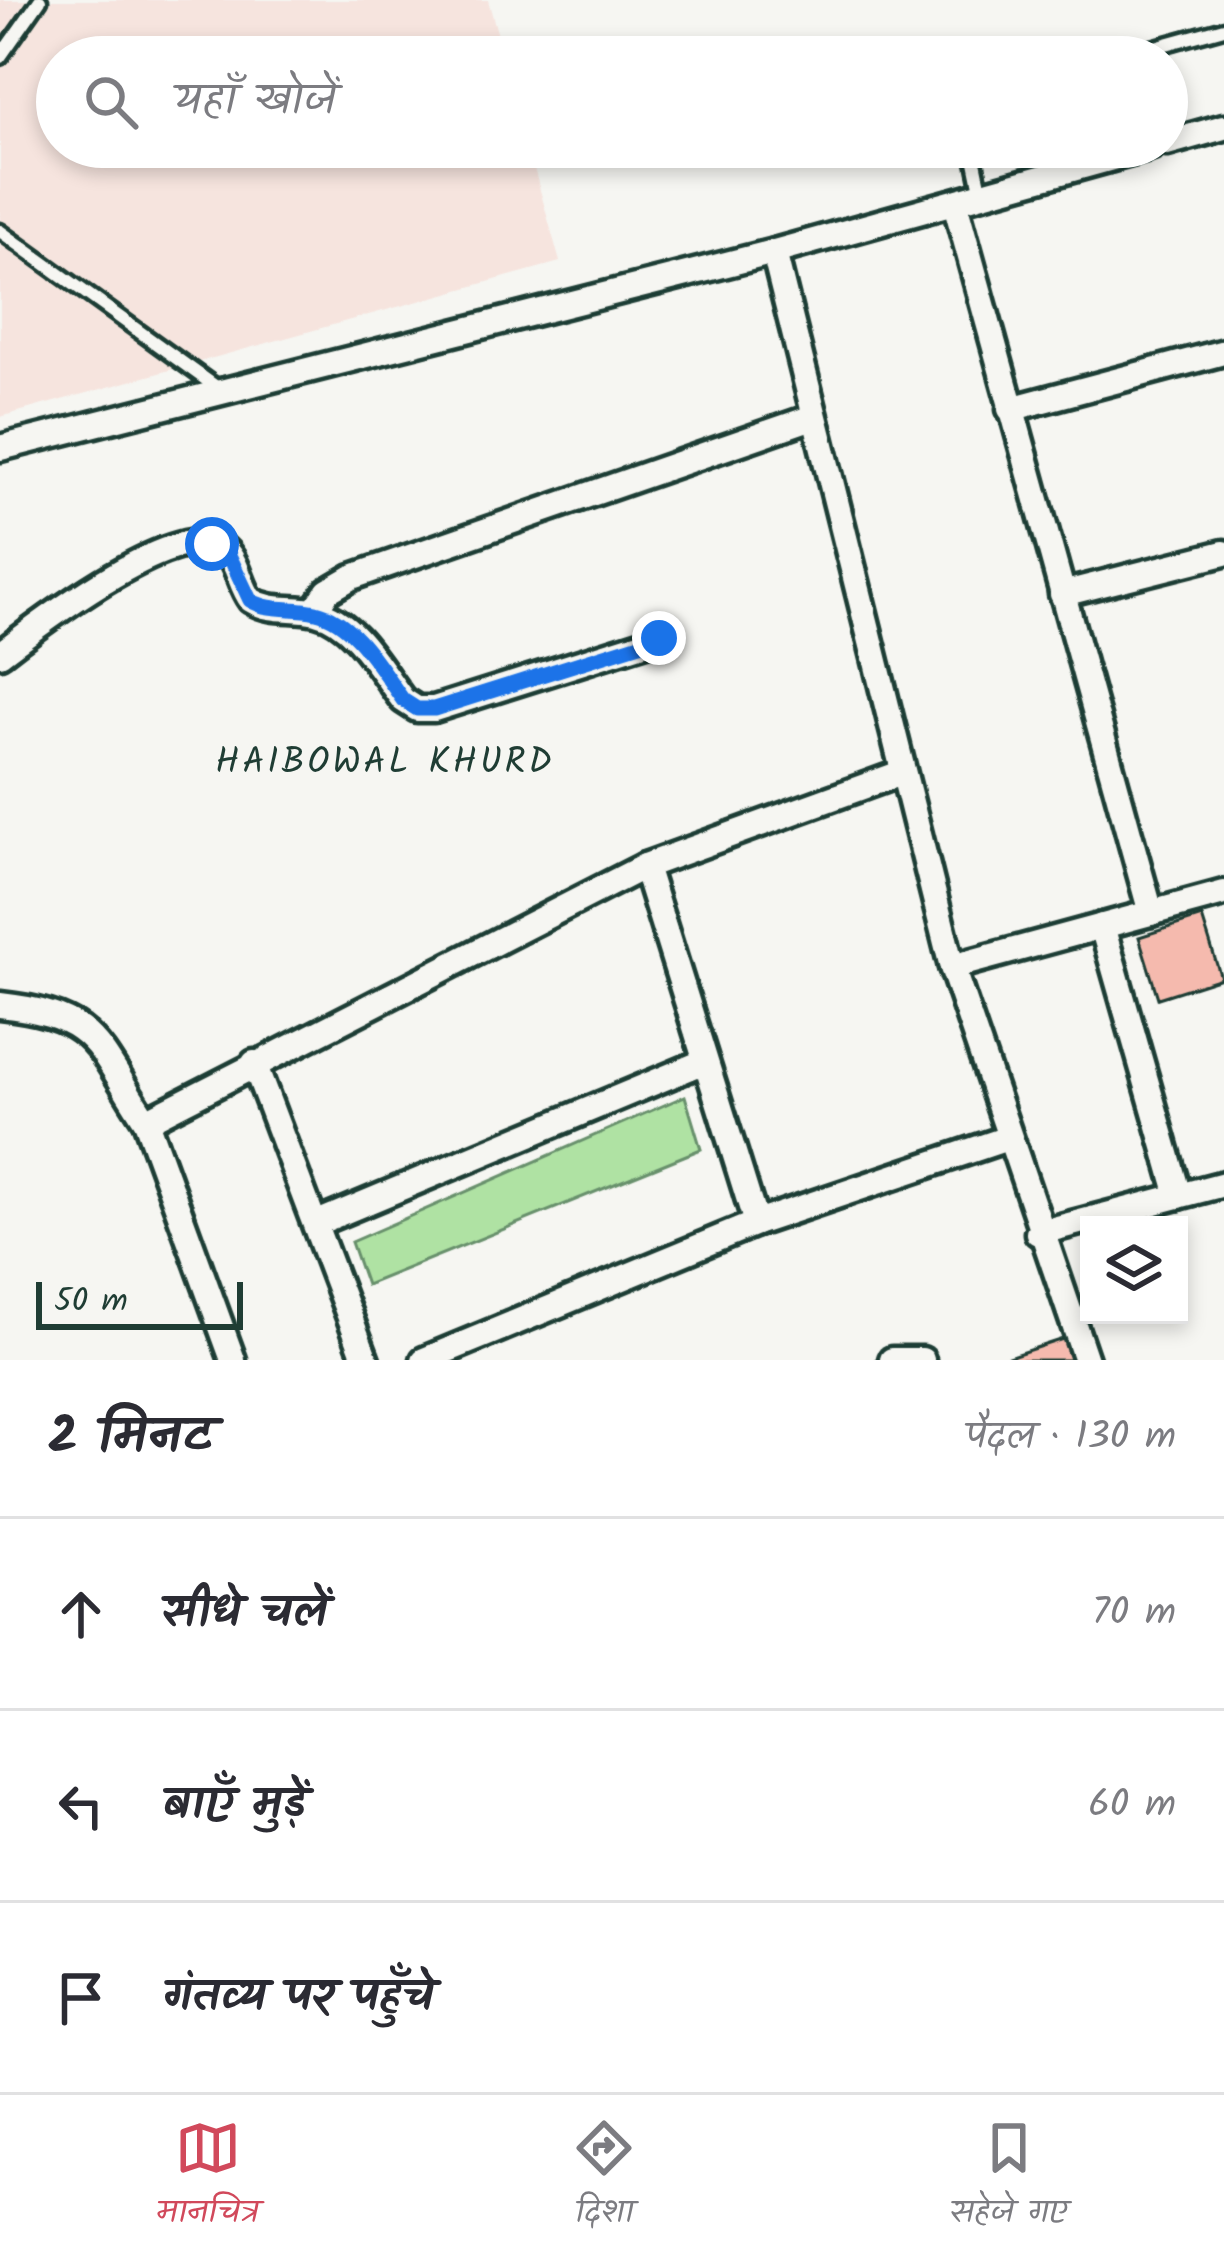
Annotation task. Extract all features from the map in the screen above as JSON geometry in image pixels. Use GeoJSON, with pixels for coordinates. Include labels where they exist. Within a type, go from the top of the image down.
{"type":"FeatureCollection","features":[{"type":"Feature","properties":{"kind":"street"},"geometry":{"type":"LineString","coordinates":[[1188,137],[1224,127]]}},
{"type":"Feature","properties":{"kind":"street"},"geometry":{"type":"LineString","coordinates":[[0,448],[219,388],[774,252],[1078,168]]}},
{"type":"Feature","properties":{"kind":"street"},"geometry":{"type":"LineString","coordinates":[[955,203],[1151,913]]}},
{"type":"Feature","properties":{"kind":"street"},"geometry":{"type":"LineString","coordinates":[[774,252],[952,967],[1086,1360]]}},
{"type":"Feature","properties":{"kind":"street"},"geometry":{"type":"LineString","coordinates":[[1010,409],[1224,352]]}},
{"type":"Feature","properties":{"kind":"street"},"geometry":{"type":"LineString","coordinates":[[314,611],[328,591],[352,577],[813,417]]}},
{"type":"Feature","properties":{"kind":"street"},"geometry":{"type":"LineString","coordinates":[[0,654],[105,578],[184,547],[223,547],[247,596],[258,605],[314,611],[350,633],[403,700],[422,710],[659,638]]}},
{"type":"Feature","properties":{"kind":"street"},"geometry":{"type":"LineString","coordinates":[[1062,594],[1224,553]]}},
{"type":"Feature","properties":{"kind":"street"},"geometry":{"type":"LineString","coordinates":[[146,1121],[645,866],[902,773]]}},
{"type":"Feature","properties":{"kind":"street"},"geometry":{"type":"LineString","coordinates":[[645,866],[756,1223]]}},
{"type":"Feature","properties":{"kind":"street"},"geometry":{"type":"LineString","coordinates":[[952,967],[1224,893]]}},
{"type":"Feature","properties":{"kind":"street"},"geometry":{"type":"LineString","coordinates":[[1102,926],[1179,1196]]}},
{"type":"Feature","properties":{"kind":"street"},"geometry":{"type":"LineString","coordinates":[[0,1005],[49,1010],[87,1032],[146,1121],[233,1360]]}},
{"type":"Feature","properties":{"kind":"street"},"geometry":{"type":"LineString","coordinates":[[317,1223],[704,1062]]}},
{"type":"Feature","properties":{"kind":"street"},"geometry":{"type":"LineString","coordinates":[[254,1063],[366,1360]]}},
{"type":"Feature","properties":{"kind":"street"},"geometry":{"type":"LineString","coordinates":[[424,1360],[756,1223],[1008,1138]]}},
{"type":"Feature","properties":{"kind":"street"},"geometry":{"type":"LineString","coordinates":[[1039,1233],[1179,1196],[1222,1190]]}},
{"type":"Feature","properties":{"kind":"street"},"geometry":{"type":"LineString","coordinates":[[892,1360],[922,1360]]}},
{"type":"Feature","properties":{"kind":"lane"},"geometry":{"type":"LineString","coordinates":[[0,57],[40,0]]}},
{"type":"Feature","properties":{"kind":"lane"},"geometry":{"type":"LineString","coordinates":[[1188,38],[1224,28]]}},
{"type":"Feature","properties":{"kind":"lane"},"geometry":{"type":"LineString","coordinates":[[976,168],[982,195]]}},
{"type":"Feature","properties":{"kind":"lane"},"geometry":{"type":"LineString","coordinates":[[0,231],[219,388]]}},
{"type":"Feature","properties":{"kind":"shaded area"},"geometry":{"type":"Polygon","coordinates":[[[0,0],[488,0],[498,36],[36,36],[36,168],[534,168],[560,262],[0,417],[0,0]]]}},
{"type":"Feature","properties":{"kind":"green space"},"geometry":{"type":"Polygon","coordinates":[[[685,1096],[701,1149],[366,1285],[351,1242],[685,1096]]]}},
{"type":"Feature","properties":{"kind":"building"},"geometry":{"type":"Polygon","coordinates":[[[1202,917],[1221,978],[1158,998],[1139,937],[1202,917]]]}},
{"type":"Feature","properties":{"kind":"building"},"geometry":{"type":"Polygon","coordinates":[[[1066,1338],[1073,1360],[1009,1360],[1008,1357],[1066,1338]]]}},
{"type":"Feature","properties":{"kind":"district","name":"HAIBOWAL KHURD"},"geometry":{"type":"Point","coordinates":[385,763]}},
{"type":"Feature","properties":{"kind":"route"},"geometry":{"type":"LineString","coordinates":[[212,544],[228,553],[250,600],[267,608],[322,612],[337,621],[363,646],[403,700],[417,709],[434,709],[659,638]]}}]}
